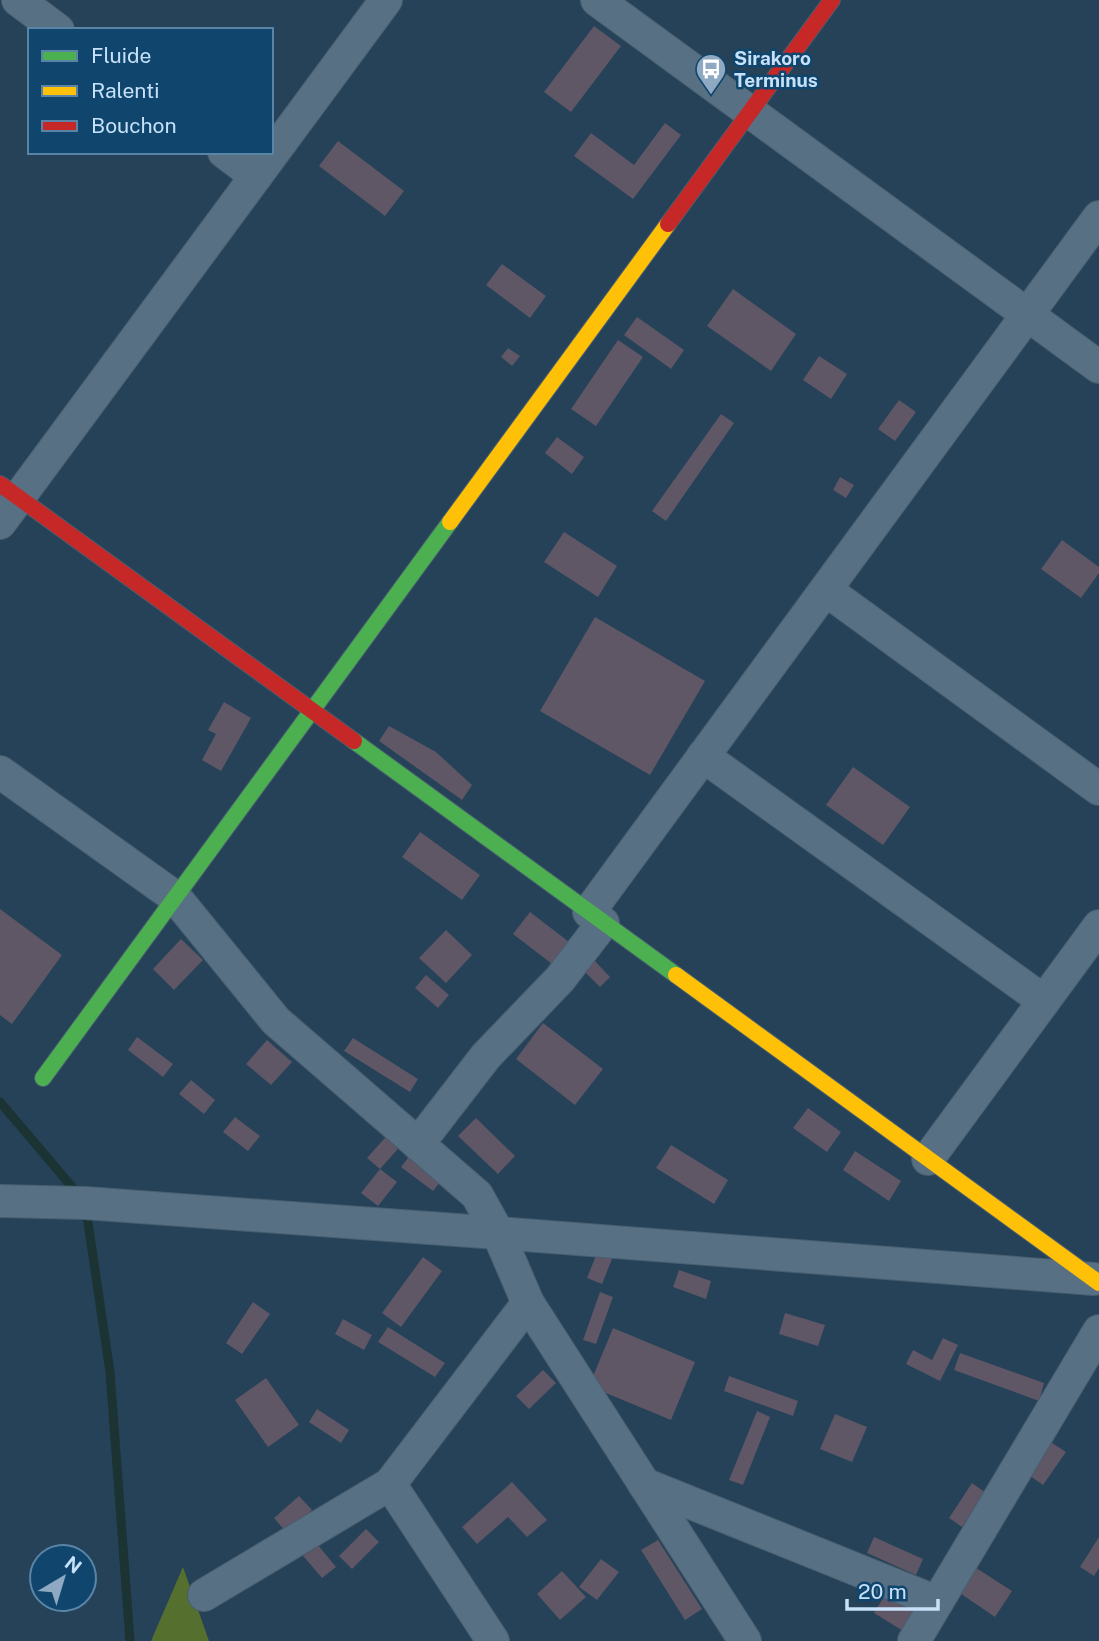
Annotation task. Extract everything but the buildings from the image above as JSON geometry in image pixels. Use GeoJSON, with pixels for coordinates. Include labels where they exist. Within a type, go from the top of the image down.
{"type":"FeatureCollection","features":[{"type":"Feature","properties":{"kind":"street"},"geometry":{"type":"LineString","coordinates":[[18,0],[55,28]]}},
{"type":"Feature","properties":{"kind":"street"},"geometry":{"type":"LineString","coordinates":[[273,153],[386,0]]}},
{"type":"Feature","properties":{"kind":"street"},"geometry":{"type":"LineString","coordinates":[[597,0],[1099,367]]}},
{"type":"Feature","properties":{"kind":"street"},"geometry":{"type":"LineString","coordinates":[[43,1077],[832,0]]}},
{"type":"Feature","properties":{"kind":"street"},"geometry":{"type":"LineString","coordinates":[[227,154],[256,176]]}},
{"type":"Feature","properties":{"kind":"street"},"geometry":{"type":"LineString","coordinates":[[0,523],[9,491],[272,154]]}},
{"type":"Feature","properties":{"kind":"street"},"geometry":{"type":"LineString","coordinates":[[418,1144],[486,1056],[561,979],[596,917],[703,756],[1099,218]]}},
{"type":"Feature","properties":{"kind":"street"},"geometry":{"type":"LineString","coordinates":[[9,491],[1096,1281]]}},
{"type":"Feature","properties":{"kind":"street"},"geometry":{"type":"LineString","coordinates":[[825,590],[1099,789]]}},
{"type":"Feature","properties":{"kind":"street"},"geometry":{"type":"LineString","coordinates":[[703,756],[1044,1001]]}},
{"type":"Feature","properties":{"kind":"street"},"geometry":{"type":"LineString","coordinates":[[0,772],[175,897],[276,1021],[477,1195],[498,1233],[528,1303],[645,1484],[732,1636]]}},
{"type":"Feature","properties":{"kind":"street"},"geometry":{"type":"LineString","coordinates":[[928,1159],[1099,926]]}},
{"type":"Feature","properties":{"kind":"street"},"geometry":{"type":"LineString","coordinates":[[0,1201],[99,1204],[498,1233],[1096,1281]]}},
{"type":"Feature","properties":{"kind":"street"},"geometry":{"type":"LineString","coordinates":[[204,1595],[390,1484],[528,1303]]}},
{"type":"Feature","properties":{"kind":"street"},"geometry":{"type":"LineString","coordinates":[[914,1641],[1099,1331]]}},
{"type":"Feature","properties":{"kind":"street"},"geometry":{"type":"LineString","coordinates":[[390,1484],[494,1641]]}},
{"type":"Feature","properties":{"kind":"street"},"geometry":{"type":"LineString","coordinates":[[645,1484],[937,1601]]}},
{"type":"Feature","properties":{"kind":"green space"},"geometry":{"type":"Polygon","coordinates":[[[183,1567],[209,1641],[151,1641],[183,1567]]]}},
{"type":"Feature","properties":{"kind":"waterway"},"geometry":{"type":"LineString","coordinates":[[0,1102],[78,1194]]}},
{"type":"Feature","properties":{"kind":"waterway"},"geometry":{"type":"LineString","coordinates":[[86,1209],[110,1372],[130,1641]]}},
{"type":"Feature","properties":{"kind":"traffic: fast"},"geometry":{"type":"LineString","coordinates":[[43,1078],[450,522]]}},
{"type":"Feature","properties":{"kind":"traffic: fast"},"geometry":{"type":"LineString","coordinates":[[354,741],[676,975]]}},
{"type":"Feature","properties":{"kind":"traffic: slow"},"geometry":{"type":"LineString","coordinates":[[450,522],[668,224]]}},
{"type":"Feature","properties":{"kind":"traffic: slow"},"geometry":{"type":"LineString","coordinates":[[676,975],[1099,1283]]}},
{"type":"Feature","properties":{"kind":"traffic: jam"},"geometry":{"type":"LineString","coordinates":[[668,224],[832,0]]}},
{"type":"Feature","properties":{"kind":"traffic: jam"},"geometry":{"type":"LineString","coordinates":[[0,484],[354,741]]}},
{"type":"Feature","properties":{"kind":"place","name":"Sirakoro Terminus"},"geometry":{"type":"Point","coordinates":[711,96]}}]}
